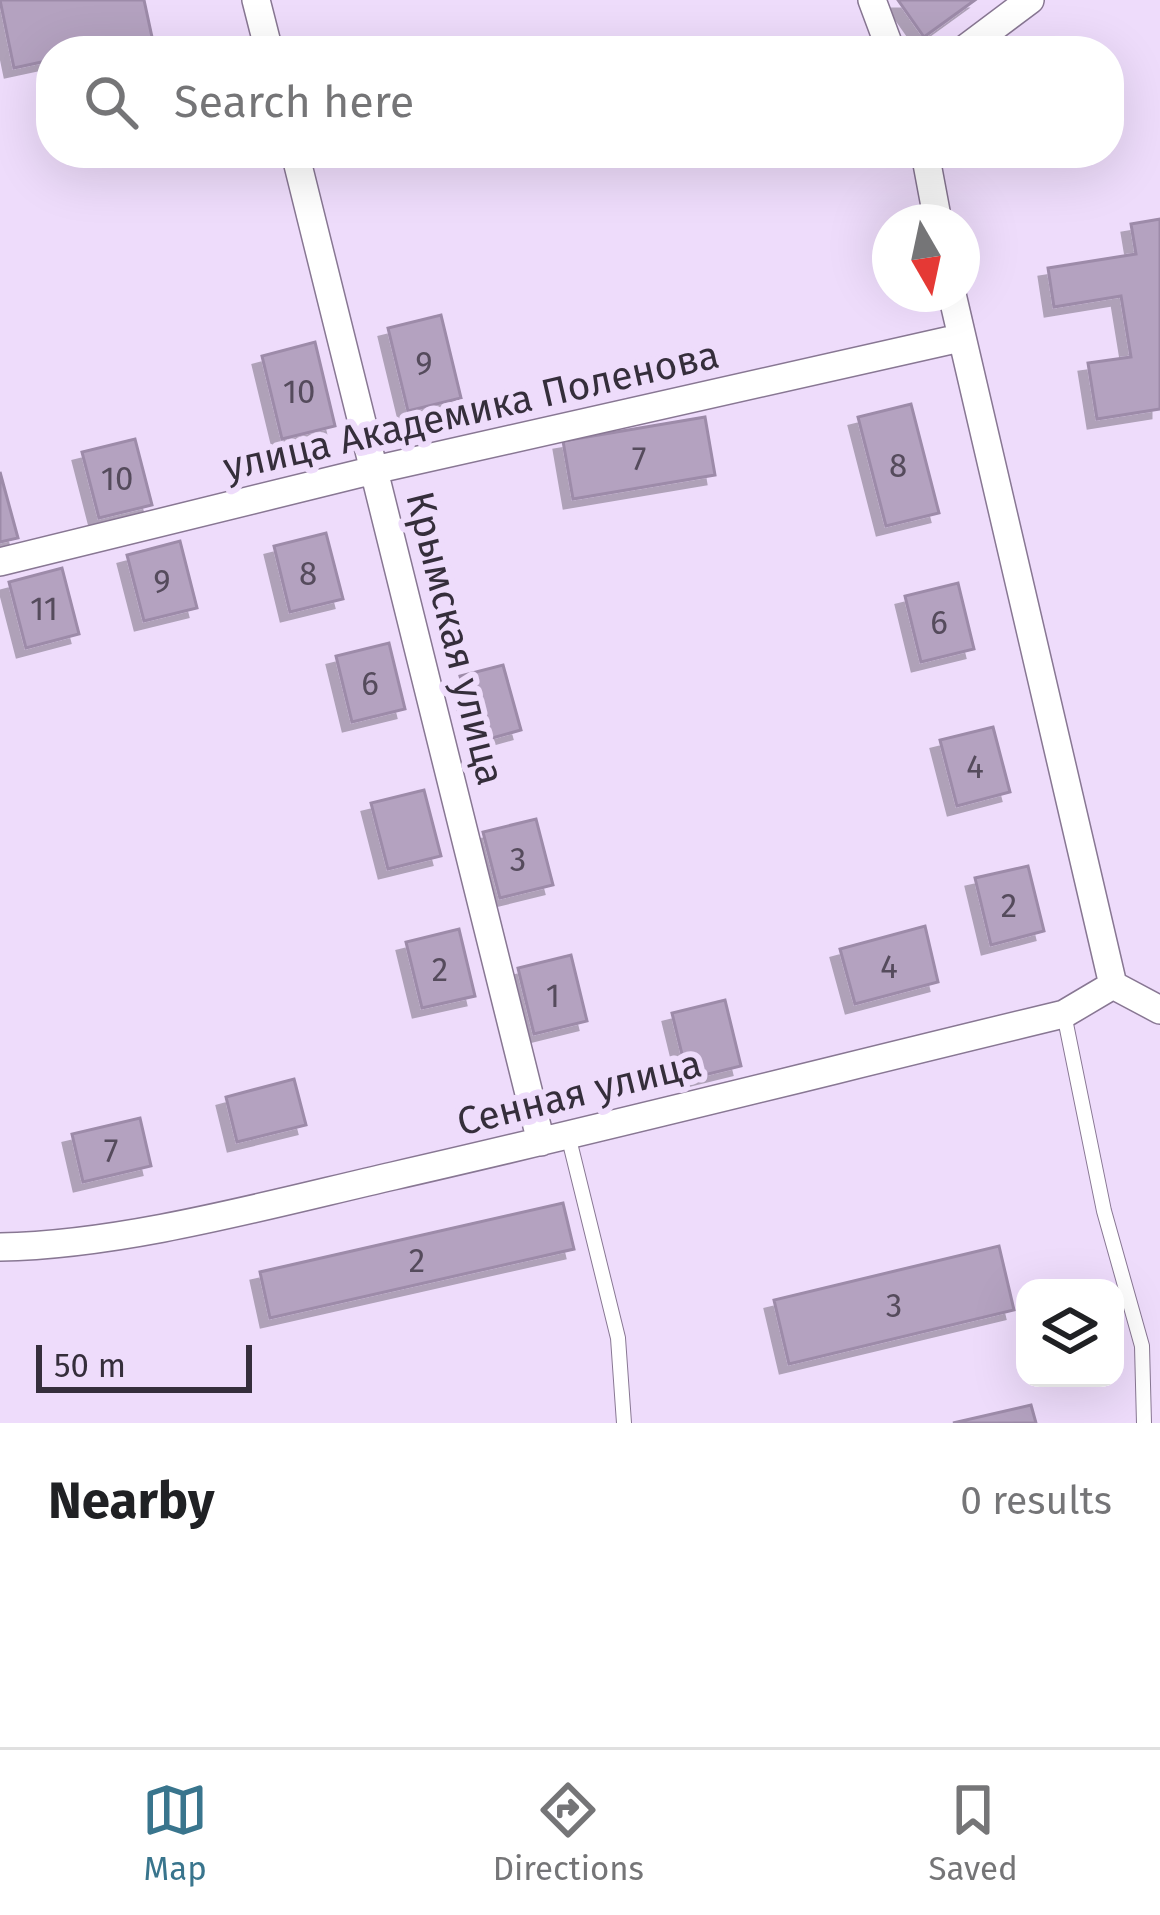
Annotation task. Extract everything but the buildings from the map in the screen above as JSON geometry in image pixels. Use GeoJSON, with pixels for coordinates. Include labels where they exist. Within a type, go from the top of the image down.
{"type":"FeatureCollection","features":[{"type":"Feature","properties":{"kind":"street"},"geometry":{"type":"LineString","coordinates":[[256,0],[265,36]]}},
{"type":"Feature","properties":{"kind":"street"},"geometry":{"type":"LineString","coordinates":[[872,0],[885,36]]}},
{"type":"Feature","properties":{"kind":"street"},"geometry":{"type":"LineString","coordinates":[[982,36],[1030,0]]}},
{"type":"Feature","properties":{"kind":"street","name":"Крымская улица"},"geometry":{"type":"LineString","coordinates":[[299,168],[374,470],[555,1138]]}},
{"type":"Feature","properties":{"kind":"street"},"geometry":{"type":"LineString","coordinates":[[928,168],[935,204]]}},
{"type":"Feature","properties":{"kind":"street"},"geometry":{"type":"LineString","coordinates":[[956,312],[1113,985],[1160,1010]]}},
{"type":"Feature","properties":{"kind":"street","name":"улица Академика Поленова"},"geometry":{"type":"LineString","coordinates":[[0,562],[374,470],[961,338]]}},
{"type":"Feature","properties":{"kind":"street","name":"Сенная улица"},"geometry":{"type":"LineString","coordinates":[[0,1247],[62,1244],[274,1204],[555,1138],[1064,1014],[1113,985]]}},
{"type":"Feature","properties":{"kind":"lane"},"geometry":{"type":"LineString","coordinates":[[1064,1014],[1104,1211],[1142,1346],[1144,1423]]}},
{"type":"Feature","properties":{"kind":"lane"},"geometry":{"type":"LineString","coordinates":[[555,1138],[618,1338],[624,1423]]}}]}
